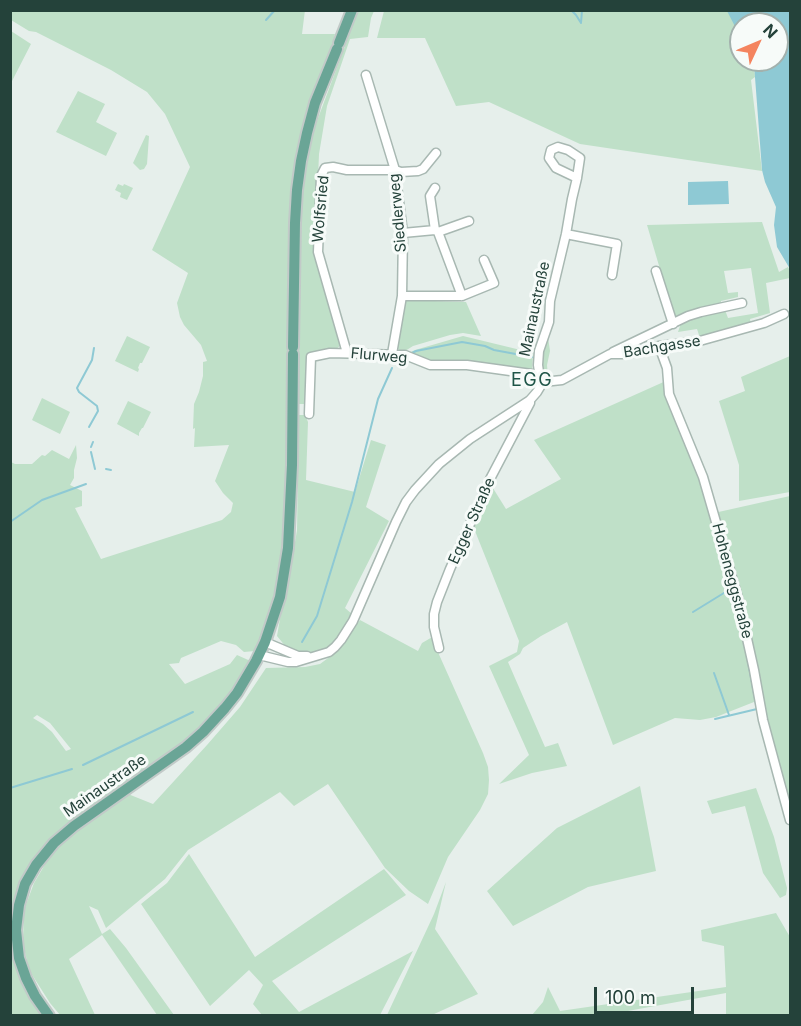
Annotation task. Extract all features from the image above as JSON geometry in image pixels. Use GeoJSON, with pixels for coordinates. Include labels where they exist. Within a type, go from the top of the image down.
{"type":"FeatureCollection","features":[{"type":"Feature","properties":{"kind":"main road","name":"Mainaustraße"},"geometry":{"type":"LineString","coordinates":[[49,1016],[35,996],[19,958],[16,930],[19,905],[25,884],[36,865],[54,843],[74,826],[186,747],[225,708],[237,693],[259,655],[280,597],[288,548],[292,465],[297,190],[301,161],[315,103],[352,10]]}},
{"type":"Feature","properties":{"kind":"street","name":"Siedlerweg"},"geometry":{"type":"LineString","coordinates":[[366,75],[395,170],[403,233],[402,296],[392,354]]}},
{"type":"Feature","properties":{"kind":"street","name":"Mainaustraße"},"geometry":{"type":"LineString","coordinates":[[541,379],[538,365],[539,351],[549,322],[550,301],[566,234],[577,178],[580,158],[558,147],[551,150],[549,158],[556,168],[577,178]]}},
{"type":"Feature","properties":{"kind":"street"},"geometry":{"type":"LineString","coordinates":[[395,170],[401,172],[423,169],[436,153]]}},
{"type":"Feature","properties":{"kind":"street","name":"Wolfsried"},"geometry":{"type":"LineString","coordinates":[[347,353],[318,252],[321,176],[325,168],[333,167],[347,170],[395,170]]}},
{"type":"Feature","properties":{"kind":"street"},"geometry":{"type":"LineString","coordinates":[[435,188],[429,196],[437,231],[462,296]]}},
{"type":"Feature","properties":{"kind":"street"},"geometry":{"type":"LineString","coordinates":[[403,233],[437,231],[469,221]]}},
{"type":"Feature","properties":{"kind":"street"},"geometry":{"type":"LineString","coordinates":[[566,234],[617,244],[612,275]]}},
{"type":"Feature","properties":{"kind":"street"},"geometry":{"type":"LineString","coordinates":[[402,296],[462,296],[494,283],[484,260]]}},
{"type":"Feature","properties":{"kind":"street"},"geometry":{"type":"LineString","coordinates":[[656,272],[674,324]]}},
{"type":"Feature","properties":{"kind":"street"},"geometry":{"type":"LineString","coordinates":[[610,354],[688,316],[742,303]]}},
{"type":"Feature","properties":{"kind":"street","name":"Bachgasse"},"geometry":{"type":"LineString","coordinates":[[541,379],[562,380],[610,354],[628,354],[659,346],[696,342],[764,323],[784,314]]}},
{"type":"Feature","properties":{"kind":"street","name":"Hoheneggstraße"},"geometry":{"type":"LineString","coordinates":[[659,346],[667,368],[669,394],[703,477],[738,598],[763,720],[790,820]]}},
{"type":"Feature","properties":{"kind":"street","name":"Flurweg"},"geometry":{"type":"LineString","coordinates":[[309,414],[311,357],[330,353],[392,354],[430,365],[467,365],[541,379]]}},
{"type":"Feature","properties":{"kind":"street"},"geometry":{"type":"LineString","coordinates":[[259,655],[288,662],[329,652],[341,640],[356,615],[396,522],[414,490],[470,439],[530,400],[537,392],[541,379]]}},
{"type":"Feature","properties":{"kind":"street","name":"Egger Straße"},"geometry":{"type":"LineString","coordinates":[[439,648],[434,627],[437,602],[489,481],[530,400]]}},
{"type":"Feature","properties":{"kind":"street"},"geometry":{"type":"LineString","coordinates":[[265,642],[298,656],[316,657]]}},
{"type":"Feature","properties":{"kind":"green space"},"geometry":{"type":"Polygon","coordinates":[[[11,10],[305,10],[302,34],[335,34],[300,139],[291,204],[288,298],[288,455],[286,520],[281,570],[265,627],[255,651],[244,652],[236,645],[221,641],[181,658],[179,663],[169,664],[185,684],[230,664],[237,655],[255,663],[233,699],[128,794],[153,804],[240,707],[266,668],[305,667],[320,664],[339,650],[360,620],[418,651],[422,643],[434,636],[437,650],[488,767],[488,794],[480,810],[448,857],[428,904],[409,891],[385,868],[328,784],[294,806],[280,792],[188,850],[165,879],[106,928],[98,910],[89,906],[102,934],[110,929],[174,1015],[157,1015],[102,935],[69,959],[95,1015],[60,1015],[29,970],[23,943],[24,910],[34,883],[50,856],[73,832],[49,851],[33,872],[14,936],[45,1015],[11,1015],[11,462],[32,464],[52,450],[69,459],[76,445],[74,478],[70,485],[82,491],[82,506],[75,508],[101,559],[222,520],[231,512],[233,503],[215,481],[229,445],[194,447],[194,404],[203,376],[203,362],[207,361],[201,345],[180,317],[177,303],[188,273],[152,250],[190,167],[165,114],[147,92],[111,70],[11,20],[11,10]],[[37,715],[33,718],[52,732],[66,751],[71,749],[50,723],[37,715]]]}},
{"type":"Feature","properties":{"kind":"green space"},"geometry":{"type":"Polygon","coordinates":[[[358,11],[374,11],[368,37],[350,39],[327,106],[319,154],[315,251],[341,345],[335,350],[307,355],[305,404],[296,404],[302,185],[311,137],[358,11]]]}},
{"type":"Feature","properties":{"kind":"green space"},"geometry":{"type":"Polygon","coordinates":[[[384,11],[761,11],[729,12],[729,72],[755,72],[755,77],[751,80],[762,171],[580,144],[489,102],[456,106],[425,38],[377,38],[384,11]]]}},
{"type":"Feature","properties":{"kind":"green space"},"geometry":{"type":"Polygon","coordinates":[[[11,31],[31,44],[11,83],[11,31]]]}},
{"type":"Feature","properties":{"kind":"green space"},"geometry":{"type":"Polygon","coordinates":[[[78,91],[105,104],[96,122],[117,133],[106,156],[56,132],[78,91]]]}},
{"type":"Feature","properties":{"kind":"green space"},"geometry":{"type":"Polygon","coordinates":[[[146,135],[149,136],[147,164],[144,169],[140,170],[133,163],[146,135]]]}},
{"type":"Feature","properties":{"kind":"green space"},"geometry":{"type":"Polygon","coordinates":[[[118,184],[133,188],[127,200],[120,197],[121,193],[115,190],[118,184]]]}},
{"type":"Feature","properties":{"kind":"green space"},"geometry":{"type":"Polygon","coordinates":[[[762,222],[779,272],[788,267],[790,271],[790,278],[766,283],[770,313],[750,319],[751,324],[700,338],[697,329],[678,332],[681,323],[700,314],[725,310],[728,318],[758,313],[751,268],[724,271],[728,293],[738,292],[738,297],[721,301],[721,305],[675,320],[647,225],[762,222]]]}},
{"type":"Feature","properties":{"kind":"green space"},"geometry":{"type":"Polygon","coordinates":[[[404,300],[466,302],[481,336],[463,333],[450,335],[413,346],[402,353],[396,346],[404,300]]]}},
{"type":"Feature","properties":{"kind":"green space"},"geometry":{"type":"Polygon","coordinates":[[[127,336],[150,347],[140,363],[138,372],[115,361],[127,336]]]}},
{"type":"Feature","properties":{"kind":"green space"},"geometry":{"type":"Polygon","coordinates":[[[463,336],[533,353],[532,372],[495,364],[431,363],[412,356],[411,352],[415,350],[463,336]]]}},
{"type":"Feature","properties":{"kind":"green space"},"geometry":{"type":"Polygon","coordinates":[[[548,337],[550,351],[547,365],[548,377],[543,376],[540,372],[542,350],[548,337]]]}},
{"type":"Feature","properties":{"kind":"green space"},"geometry":{"type":"Polygon","coordinates":[[[790,356],[790,492],[739,501],[739,465],[719,401],[745,391],[741,377],[790,356]]]}},
{"type":"Feature","properties":{"kind":"green space"},"geometry":{"type":"Polygon","coordinates":[[[668,380],[714,513],[790,496],[790,820],[759,700],[716,717],[700,720],[675,718],[613,745],[567,622],[523,648],[520,654],[508,662],[545,747],[558,743],[567,766],[532,773],[499,784],[529,755],[489,666],[517,652],[519,641],[473,526],[491,485],[506,509],[561,479],[534,440],[668,380]]]}},
{"type":"Feature","properties":{"kind":"green space"},"geometry":{"type":"Polygon","coordinates":[[[42,398],[70,412],[60,434],[32,420],[42,398]]]}},
{"type":"Feature","properties":{"kind":"green space"},"geometry":{"type":"Polygon","coordinates":[[[128,401],[151,412],[139,436],[117,424],[128,401]]]}},
{"type":"Feature","properties":{"kind":"green space"},"geometry":{"type":"Polygon","coordinates":[[[299,415],[305,415],[308,422],[306,480],[355,492],[371,440],[386,445],[366,507],[389,521],[345,608],[352,614],[346,625],[325,651],[301,654],[286,647],[277,636],[297,530],[299,415]]]}},
{"type":"Feature","properties":{"kind":"green space"},"geometry":{"type":"Polygon","coordinates":[[[640,786],[656,871],[588,887],[513,926],[487,891],[557,828],[640,786]]]}},
{"type":"Feature","properties":{"kind":"green space"},"geometry":{"type":"Polygon","coordinates":[[[756,788],[774,837],[787,888],[786,895],[780,898],[763,873],[745,806],[712,814],[707,801],[756,788]]]}},
{"type":"Feature","properties":{"kind":"green space"},"geometry":{"type":"Polygon","coordinates":[[[189,854],[255,957],[384,869],[406,895],[272,981],[299,1012],[413,951],[380,1015],[262,1015],[253,1004],[263,985],[249,970],[210,1006],[141,904],[167,883],[189,854]]]}},
{"type":"Feature","properties":{"kind":"green space"},"geometry":{"type":"Polygon","coordinates":[[[446,882],[435,929],[478,994],[432,1015],[387,1015],[434,914],[446,882]]]}},
{"type":"Feature","properties":{"kind":"green space"},"geometry":{"type":"Polygon","coordinates":[[[776,913],[790,937],[790,1015],[726,1015],[726,993],[606,1015],[532,1015],[543,1002],[548,987],[560,1011],[726,987],[724,946],[702,941],[701,930],[776,913]]]}},
{"type":"Feature","properties":{"kind":"water"},"geometry":{"type":"Polygon","coordinates":[[[727,11],[790,11],[790,269],[777,247],[774,225],[776,207],[762,170],[755,72],[789,72],[789,12],[729,12],[729,15],[727,11]]]}},
{"type":"Feature","properties":{"kind":"water"},"geometry":{"type":"Polygon","coordinates":[[[728,181],[729,204],[688,205],[688,182],[728,181]]]}},
{"type":"Feature","properties":{"kind":"waterway"},"geometry":{"type":"LineString","coordinates":[[266,20],[275,10]]}},
{"type":"Feature","properties":{"kind":"waterway"},"geometry":{"type":"LineString","coordinates":[[571,10],[581,23]]}},
{"type":"Feature","properties":{"kind":"waterway"},"geometry":{"type":"LineString","coordinates":[[581,23],[582,10]]}},
{"type":"Feature","properties":{"kind":"waterway"},"geometry":{"type":"LineString","coordinates":[[410,354],[462,342],[532,357]]}},
{"type":"Feature","properties":{"kind":"waterway"},"geometry":{"type":"LineString","coordinates":[[89,427],[98,411],[97,406],[77,388],[92,360],[94,348]]}},
{"type":"Feature","properties":{"kind":"waterway"},"geometry":{"type":"LineString","coordinates":[[302,642],[317,616],[352,502],[378,399],[392,368]]}},
{"type":"Feature","properties":{"kind":"waterway"},"geometry":{"type":"LineString","coordinates":[[91,447],[93,442]]}},
{"type":"Feature","properties":{"kind":"waterway"},"geometry":{"type":"LineString","coordinates":[[91,452],[95,469]]}},
{"type":"Feature","properties":{"kind":"waterway"},"geometry":{"type":"LineString","coordinates":[[106,469],[111,470]]}},
{"type":"Feature","properties":{"kind":"waterway"},"geometry":{"type":"LineString","coordinates":[[10,522],[42,500],[86,484]]}},
{"type":"Feature","properties":{"kind":"waterway"},"geometry":{"type":"LineString","coordinates":[[693,612],[732,588]]}},
{"type":"Feature","properties":{"kind":"waterway"},"geometry":{"type":"LineString","coordinates":[[715,719],[757,709],[746,651]]}},
{"type":"Feature","properties":{"kind":"waterway"},"geometry":{"type":"LineString","coordinates":[[714,673],[729,715]]}},
{"type":"Feature","properties":{"kind":"waterway"},"geometry":{"type":"LineString","coordinates":[[83,765],[193,712]]}},
{"type":"Feature","properties":{"kind":"waterway"},"geometry":{"type":"LineString","coordinates":[[10,788],[72,769]]}},
{"type":"Feature","properties":{"kind":"district","name":"EGG"},"geometry":{"type":"Point","coordinates":[532,381]}}]}
